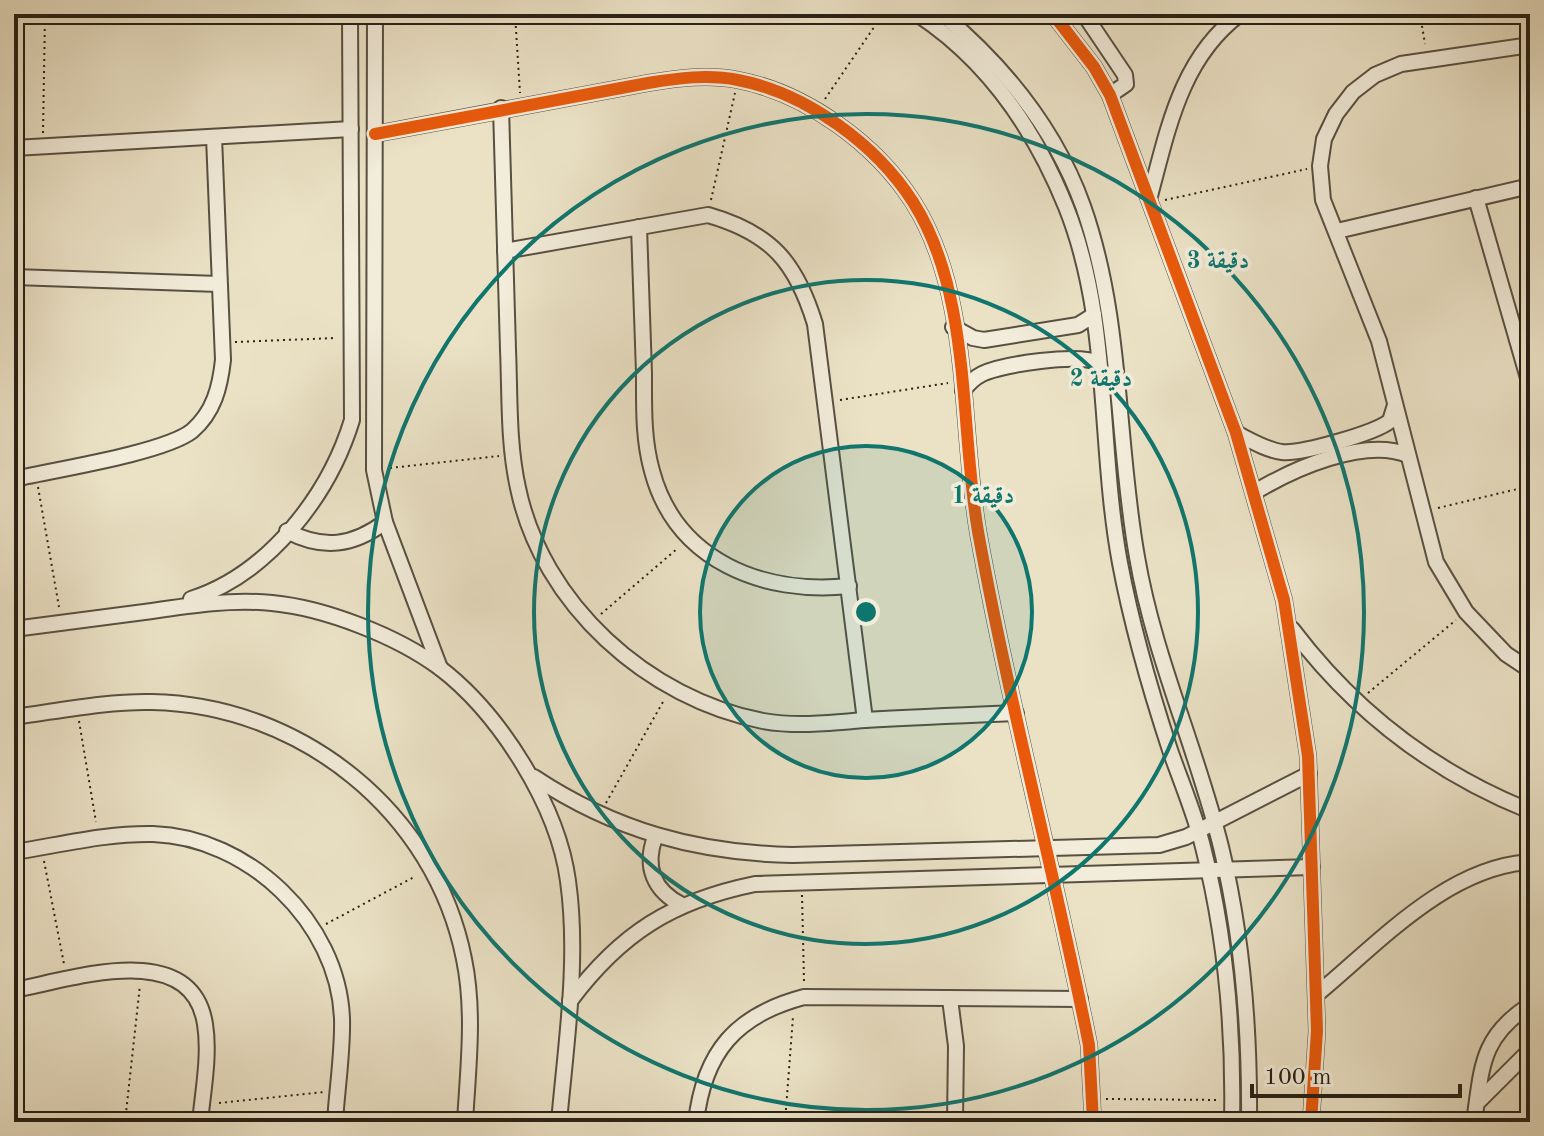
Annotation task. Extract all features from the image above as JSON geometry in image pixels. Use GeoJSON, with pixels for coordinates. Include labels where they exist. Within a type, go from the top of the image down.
{"type":"FeatureCollection","features":[{"type":"Feature","properties":{"kind":"street"},"geometry":{"type":"LineString","coordinates":[[152,611],[203,595],[248,568],[319,496],[341,454],[352,420],[350,14]]}},
{"type":"Feature","properties":{"kind":"street"},"geometry":{"type":"LineString","coordinates":[[375,14],[374,470],[385,522],[440,668]]}},
{"type":"Feature","properties":{"kind":"street"},"geometry":{"type":"LineString","coordinates":[[917,14],[963,50],[1022,119],[1045,158],[1084,262],[1094,315],[1106,469],[1120,563],[1141,657],[1198,831],[1224,941],[1234,1041],[1232,1122]]}},
{"type":"Feature","properties":{"kind":"street"},"geometry":{"type":"LineString","coordinates":[[942,14],[996,63],[1035,112],[1082,204],[1099,258],[1111,314],[1123,465],[1137,559],[1158,651],[1213,823],[1240,937],[1250,1038],[1249,1122]]}},
{"type":"Feature","properties":{"kind":"street"},"geometry":{"type":"LineString","coordinates":[[1053,14],[1094,67],[1110,95],[1151,200],[1236,433],[1255,492],[1289,625],[1299,676],[1309,774],[1316,995],[1311,1122]]}},
{"type":"Feature","properties":{"kind":"street"},"geometry":{"type":"LineString","coordinates":[[1084,14],[1125,75],[1126,84],[1110,95]]}},
{"type":"Feature","properties":{"kind":"street"},"geometry":{"type":"LineString","coordinates":[[1151,200],[1179,95],[1196,59],[1221,28],[1240,14]]}},
{"type":"Feature","properties":{"kind":"street"},"geometry":{"type":"LineString","coordinates":[[1530,45],[1401,64],[1375,75],[1353,92],[1336,114],[1324,139],[1320,166],[1323,200],[1379,341],[1436,562],[1466,612],[1506,654],[1530,670]]}},
{"type":"Feature","properties":{"kind":"street"},"geometry":{"type":"LineString","coordinates":[[375,134],[521,104],[693,76],[738,80],[779,92],[854,136],[886,166],[913,202],[933,241],[947,283],[978,533],[1089,1045],[1093,1122]]}},
{"type":"Feature","properties":{"kind":"street"},"geometry":{"type":"LineString","coordinates":[[501,108],[512,455],[531,531],[549,570],[592,622],[634,665],[670,688],[716,709],[765,721],[815,725],[1016,713]]}},
{"type":"Feature","properties":{"kind":"street"},"geometry":{"type":"LineString","coordinates":[[14,148],[351,129]]}},
{"type":"Feature","properties":{"kind":"street"},"geometry":{"type":"LineString","coordinates":[[14,479],[167,444],[191,431],[209,411],[220,387],[222,343],[214,137]]}},
{"type":"Feature","properties":{"kind":"street"},"geometry":{"type":"LineString","coordinates":[[1337,231],[1530,186]]}},
{"type":"Feature","properties":{"kind":"street"},"geometry":{"type":"LineString","coordinates":[[1476,198],[1530,385]]}},
{"type":"Feature","properties":{"kind":"street"},"geometry":{"type":"LineString","coordinates":[[505,251],[708,215],[736,223],[763,237],[784,258],[804,289],[815,324],[865,720]]}},
{"type":"Feature","properties":{"kind":"street"},"geometry":{"type":"LineString","coordinates":[[639,227],[645,437],[652,472],[661,495],[691,537],[713,558],[741,574],[778,586],[813,590],[849,586]]}},
{"type":"Feature","properties":{"kind":"street"},"geometry":{"type":"LineString","coordinates":[[14,277],[219,284]]}},
{"type":"Feature","properties":{"kind":"street"},"geometry":{"type":"LineString","coordinates":[[953,327],[984,340],[1078,325],[1094,315]]}},
{"type":"Feature","properties":{"kind":"street"},"geometry":{"type":"LineString","coordinates":[[962,386],[992,370],[1075,358],[1099,363]]}},
{"type":"Feature","properties":{"kind":"street"},"geometry":{"type":"LineString","coordinates":[[1236,433],[1272,449],[1289,452],[1371,433],[1390,421],[1395,404]]}},
{"type":"Feature","properties":{"kind":"street"},"geometry":{"type":"LineString","coordinates":[[1255,492],[1303,466],[1382,448],[1408,455]]}},
{"type":"Feature","properties":{"kind":"street"},"geometry":{"type":"LineString","coordinates":[[287,531],[320,544],[337,544],[370,534],[385,522]]}},
{"type":"Feature","properties":{"kind":"street"},"geometry":{"type":"LineString","coordinates":[[14,629],[211,602],[271,603],[330,612],[440,668],[489,718],[532,775],[556,827],[569,881],[570,1001],[559,1122]]}},
{"type":"Feature","properties":{"kind":"street"},"geometry":{"type":"LineString","coordinates":[[1289,625],[1357,702],[1427,758],[1490,795],[1530,811]]}},
{"type":"Feature","properties":{"kind":"street"},"geometry":{"type":"LineString","coordinates":[[14,717],[152,702],[200,706],[248,717],[293,735],[334,760],[372,791],[404,827],[431,868],[451,912],[464,959],[470,1007],[465,1122]]}},
{"type":"Feature","properties":{"kind":"street"},"geometry":{"type":"LineString","coordinates":[[532,775],[599,815],[655,837],[745,854],[1159,845],[1198,831],[1309,774]]}},
{"type":"Feature","properties":{"kind":"street"},"geometry":{"type":"LineString","coordinates":[[14,852],[99,838],[156,834],[191,840],[225,852],[277,887],[313,930],[331,971],[342,1017],[335,1122]]}},
{"type":"Feature","properties":{"kind":"street"},"geometry":{"type":"LineString","coordinates":[[655,837],[650,850],[653,877],[660,889],[682,905]]}},
{"type":"Feature","properties":{"kind":"street"},"geometry":{"type":"LineString","coordinates":[[1316,995],[1407,920],[1458,884],[1516,863],[1530,862]]}},
{"type":"Feature","properties":{"kind":"street"},"geometry":{"type":"LineString","coordinates":[[570,1001],[619,945],[682,905],[755,884],[1312,867]]}},
{"type":"Feature","properties":{"kind":"street"},"geometry":{"type":"LineString","coordinates":[[14,990],[141,968],[177,979],[201,1007],[206,1025],[200,1122]]}},
{"type":"Feature","properties":{"kind":"street"},"geometry":{"type":"LineString","coordinates":[[696,1122],[706,1076],[730,1035],[755,1015],[799,999],[1080,999]]}},
{"type":"Feature","properties":{"kind":"street"},"geometry":{"type":"LineString","coordinates":[[950,999],[956,1046],[955,1122]]}},
{"type":"Feature","properties":{"kind":"street"},"geometry":{"type":"LineString","coordinates":[[1474,1122],[1484,1055],[1496,1034],[1530,1005]]}},
{"type":"Feature","properties":{"kind":"street"},"geometry":{"type":"LineString","coordinates":[[1477,1103],[1504,1072],[1530,1050]]}},
{"type":"Feature","properties":{"kind":"path"},"geometry":{"type":"LineString","coordinates":[[43,147],[45,14]]}},
{"type":"Feature","properties":{"kind":"path"},"geometry":{"type":"LineString","coordinates":[[515,14],[521,104]]}},
{"type":"Feature","properties":{"kind":"path"},"geometry":{"type":"LineString","coordinates":[[816,112],[883,14]]}},
{"type":"Feature","properties":{"kind":"path"},"geometry":{"type":"LineString","coordinates":[[1420,14],[1428,60]]}},
{"type":"Feature","properties":{"kind":"path"},"geometry":{"type":"LineString","coordinates":[[708,215],[738,80]]}},
{"type":"Feature","properties":{"kind":"path"},"geometry":{"type":"LineString","coordinates":[[1151,200],[1320,166]]}},
{"type":"Feature","properties":{"kind":"path"},"geometry":{"type":"LineString","coordinates":[[222,343],[352,337]]}},
{"type":"Feature","properties":{"kind":"path"},"geometry":{"type":"LineString","coordinates":[[825,402],[962,386]]}},
{"type":"Feature","properties":{"kind":"path"},"geometry":{"type":"LineString","coordinates":[[374,470],[512,455]]}},
{"type":"Feature","properties":{"kind":"path"},"geometry":{"type":"LineString","coordinates":[[35,474],[61,622]]}},
{"type":"Feature","properties":{"kind":"path"},"geometry":{"type":"LineString","coordinates":[[1423,512],[1530,486]]}},
{"type":"Feature","properties":{"kind":"path"},"geometry":{"type":"LineString","coordinates":[[592,622],[691,537]]}},
{"type":"Feature","properties":{"kind":"path"},"geometry":{"type":"LineString","coordinates":[[1357,702],[1466,612]]}},
{"type":"Feature","properties":{"kind":"path"},"geometry":{"type":"LineString","coordinates":[[599,815],[670,688]]}},
{"type":"Feature","properties":{"kind":"path"},"geometry":{"type":"LineString","coordinates":[[77,708],[99,838]]}},
{"type":"Feature","properties":{"kind":"path"},"geometry":{"type":"LineString","coordinates":[[42,848],[68,980]]}},
{"type":"Feature","properties":{"kind":"path"},"geometry":{"type":"LineString","coordinates":[[313,930],[431,868]]}},
{"type":"Feature","properties":{"kind":"path"},"geometry":{"type":"LineString","coordinates":[[785,1122],[799,999],[801,882]]}},
{"type":"Feature","properties":{"kind":"path"},"geometry":{"type":"LineString","coordinates":[[125,1122],[141,968]]}},
{"type":"Feature","properties":{"kind":"path"},"geometry":{"type":"LineString","coordinates":[[202,1105],[337,1091]]}},
{"type":"Feature","properties":{"kind":"path"},"geometry":{"type":"LineString","coordinates":[[1093,1099],[1233,1100]]}},
{"type":"Feature","properties":{"kind":"cycle path"},"geometry":{"type":"LineString","coordinates":[[1053,14],[1094,67],[1110,95],[1236,433],[1284,600],[1308,756],[1317,1031],[1311,1122]]}},
{"type":"Feature","properties":{"kind":"cycle path"},"geometry":{"type":"LineString","coordinates":[[375,134],[659,81],[716,77],[764,87],[813,109],[859,141],[898,181],[932,239],[946,279],[955,321],[979,537],[1004,664],[1089,1045],[1093,1122]]}}]}
